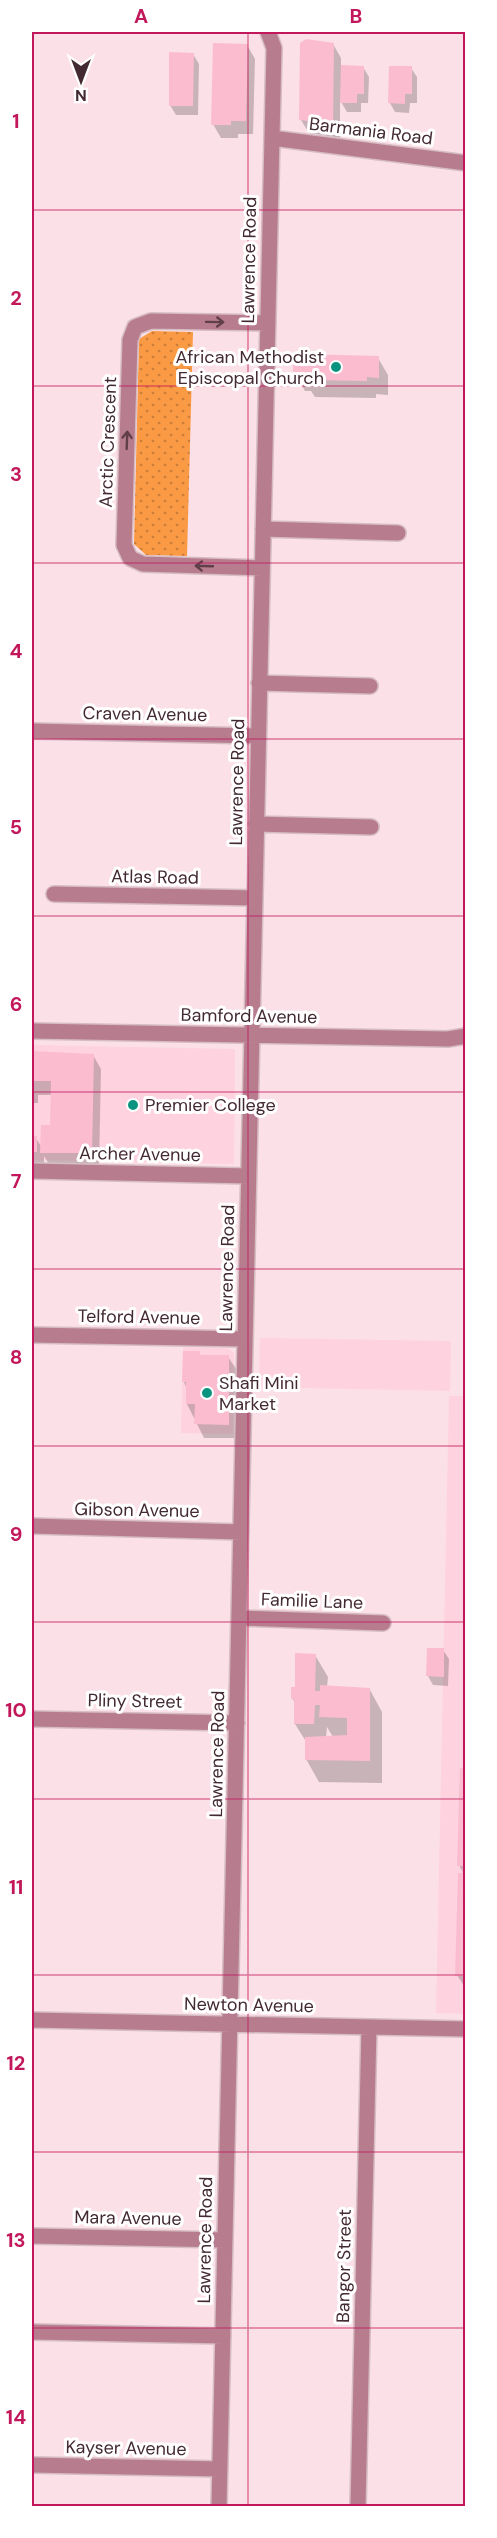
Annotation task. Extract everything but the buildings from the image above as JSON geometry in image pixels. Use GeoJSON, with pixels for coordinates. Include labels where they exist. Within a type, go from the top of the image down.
{"type":"FeatureCollection","features":[{"type":"Feature","properties":{"kind":"street","name":"Lawrence Road"},"geometry":{"type":"LineString","coordinates":[[219,2506],[274,48],[268,32]]}},
{"type":"Feature","properties":{"kind":"street","name":"Barmania Road"},"geometry":{"type":"LineString","coordinates":[[272,138],[465,163]]}},
{"type":"Feature","properties":{"kind":"street","name":"Arctic Crescent"},"geometry":{"type":"LineString","coordinates":[[262,568],[142,564],[130,558],[124,545],[130,340],[135,327],[151,321],[268,323]]}},
{"type":"Feature","properties":{"kind":"street"},"geometry":{"type":"LineString","coordinates":[[263,529],[398,533]]}},
{"type":"Feature","properties":{"kind":"street"},"geometry":{"type":"LineString","coordinates":[[259,683],[370,686]]}},
{"type":"Feature","properties":{"kind":"street","name":"Craven Avenue"},"geometry":{"type":"LineString","coordinates":[[32,731],[257,736]]}},
{"type":"Feature","properties":{"kind":"street"},"geometry":{"type":"LineString","coordinates":[[256,824],[371,827]]}},
{"type":"Feature","properties":{"kind":"street","name":"Atlas Road"},"geometry":{"type":"LineString","coordinates":[[54,894],[255,898]]}},
{"type":"Feature","properties":{"kind":"street","name":"Bamford Avenue"},"geometry":{"type":"LineString","coordinates":[[32,1031],[448,1039],[465,1036]]}},
{"type":"Feature","properties":{"kind":"street","name":"Archer Avenue"},"geometry":{"type":"LineString","coordinates":[[32,1171],[248,1176]]}},
{"type":"Feature","properties":{"kind":"street","name":"Telford Avenue"},"geometry":{"type":"LineString","coordinates":[[32,1335],[245,1339]]}},
{"type":"Feature","properties":{"kind":"street","name":"Gibson Avenue"},"geometry":{"type":"LineString","coordinates":[[32,1526],[241,1532]]}},
{"type":"Feature","properties":{"kind":"street","name":"Familie Lane"},"geometry":{"type":"LineString","coordinates":[[239,1618],[383,1623]]}},
{"type":"Feature","properties":{"kind":"street","name":"Pliny Street"},"geometry":{"type":"LineString","coordinates":[[32,1719],[237,1723]]}},
{"type":"Feature","properties":{"kind":"street","name":"Newton Avenue"},"geometry":{"type":"LineString","coordinates":[[32,2020],[465,2029]]}},
{"type":"Feature","properties":{"kind":"street","name":"Bangor Street"},"geometry":{"type":"LineString","coordinates":[[358,2506],[369,2027]]}},
{"type":"Feature","properties":{"kind":"street","name":"Mara Avenue"},"geometry":{"type":"LineString","coordinates":[[32,2236],[224,2240]]}},
{"type":"Feature","properties":{"kind":"street"},"geometry":{"type":"LineString","coordinates":[[32,2332],[223,2336]]}},
{"type":"Feature","properties":{"kind":"street","name":"Kayser Avenue"},"geometry":{"type":"LineString","coordinates":[[32,2465],[220,2469]]}},
{"type":"Feature","properties":{"kind":"shaded area"},"geometry":{"type":"Polygon","coordinates":[[[152,331],[193,332],[187,556],[146,555],[134,544],[139,339],[152,331]]]}},
{"type":"Feature","properties":{"kind":"shaded area","name":"Premier College"},"geometry":{"type":"Polygon","coordinates":[[[32,1045],[235,1049],[234,1164],[32,1160],[32,1045]]]}},
{"type":"Feature","properties":{"kind":"shaded area"},"geometry":{"type":"Polygon","coordinates":[[[260,1338],[451,1341],[450,1391],[259,1387],[260,1338]]]}},
{"type":"Feature","properties":{"kind":"shaded area","name":"Shafi Mini Market"},"geometry":{"type":"Polygon","coordinates":[[[183,1347],[228,1348],[234,1353],[233,1434],[181,1433],[183,1347]]]}},
{"type":"Feature","properties":{"kind":"shaded area"},"geometry":{"type":"Polygon","coordinates":[[[449,1396],[465,1396],[466,2014],[436,2013],[449,1396]]]}},
{"type":"Feature","properties":{"kind":"place","name":"African Methodist Episcopal Church"},"geometry":{"type":"Point","coordinates":[336,367]}},
{"type":"Feature","properties":{"kind":"place","name":"Premier College"},"geometry":{"type":"Point","coordinates":[133,1105]}},
{"type":"Feature","properties":{"kind":"place","name":"Shafi Mini Market"},"geometry":{"type":"Point","coordinates":[207,1393]}}]}
